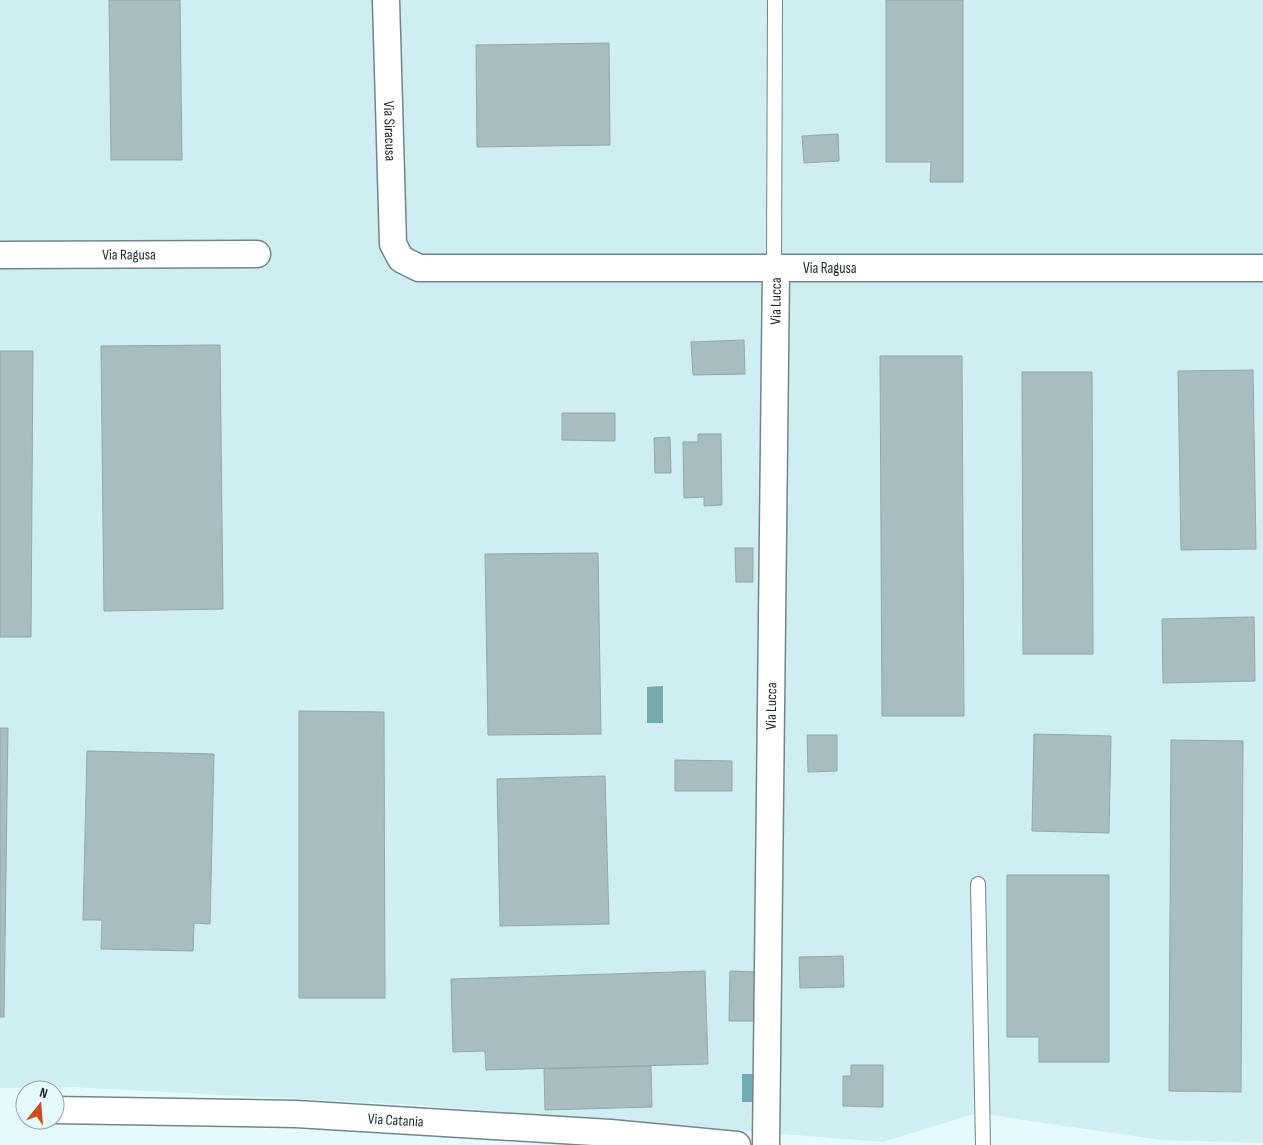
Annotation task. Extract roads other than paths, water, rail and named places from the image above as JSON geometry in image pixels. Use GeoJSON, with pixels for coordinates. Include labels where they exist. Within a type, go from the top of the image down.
{"type":"FeatureCollection","features":[{"type":"Feature","properties":{"kind":"street","name":"Via Siracusa"},"geometry":{"type":"LineString","coordinates":[[386,0],[392,234],[394,249],[401,260]]}},
{"type":"Feature","properties":{"kind":"street","name":"Via Ragusa"},"geometry":{"type":"LineString","coordinates":[[0,255],[257,254]]}},
{"type":"Feature","properties":{"kind":"street","name":"Via Ragusa"},"geometry":{"type":"LineString","coordinates":[[401,260],[414,267],[426,269],[1263,268]]}},
{"type":"Feature","properties":{"kind":"street","name":"Via Lucca"},"geometry":{"type":"LineString","coordinates":[[766,1145],[775,269]]}},
{"type":"Feature","properties":{"kind":"street","name":"Via Catania"},"geometry":{"type":"LineString","coordinates":[[65,1110],[296,1114],[610,1133],[737,1145]]}},
{"type":"Feature","properties":{"kind":"lane","name":"Via Lucca"},"geometry":{"type":"LineString","coordinates":[[774,0],[775,269]]}},
{"type":"Feature","properties":{"kind":"lane"},"geometry":{"type":"LineString","coordinates":[[978,884],[983,1145]]}}]}
